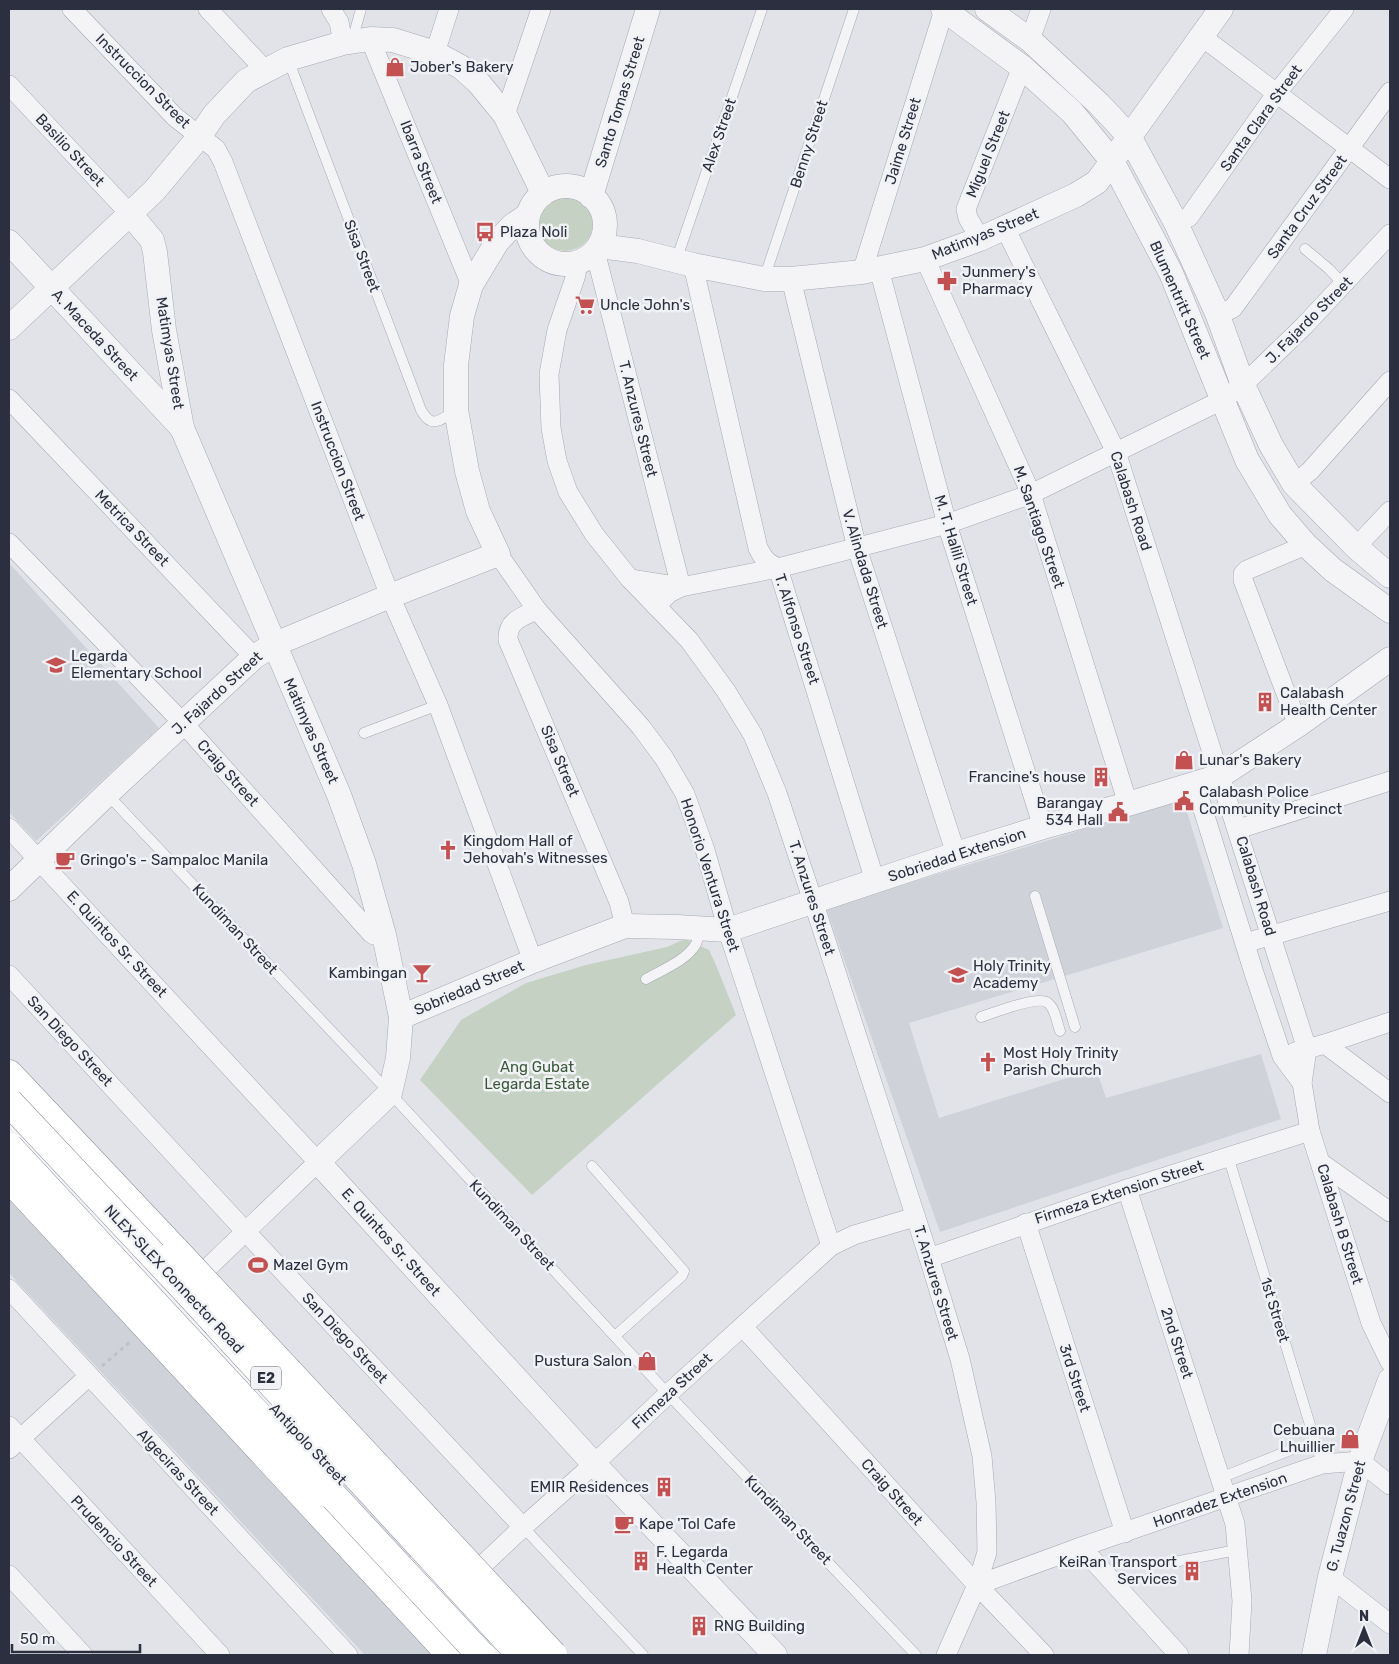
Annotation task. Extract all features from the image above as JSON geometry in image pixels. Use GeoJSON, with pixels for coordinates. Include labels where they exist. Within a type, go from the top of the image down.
{"type":"FeatureCollection","features":[{"type":"Feature","properties":{"kind":"highway"},"geometry":{"type":"LineString","coordinates":[[9,1074],[553,1655]]}},
{"type":"Feature","properties":{"kind":"highway","name":"NLEX-SLEX Connector Road"},"geometry":{"type":"LineString","coordinates":[[9,1102],[180,1284],[521,1655]]}},
{"type":"Feature","properties":{"kind":"highway","name":"NLEX-SLEX Connector Road"},"geometry":{"type":"LineString","coordinates":[[9,1147],[481,1655]]}},
{"type":"Feature","properties":{"kind":"highway"},"geometry":{"type":"LineString","coordinates":[[9,1178],[451,1655]]}},
{"type":"Feature","properties":{"kind":"street","name":"Instruccion Street"},"geometry":{"type":"LineString","coordinates":[[72,9],[175,117],[216,149],[224,162],[390,596],[438,705],[533,961]]}},
{"type":"Feature","properties":{"kind":"street"},"geometry":{"type":"LineString","coordinates":[[208,9],[265,70]]}},
{"type":"Feature","properties":{"kind":"street","name":"Ibarra Street"},"geometry":{"type":"LineString","coordinates":[[331,9],[355,41],[471,285]]}},
{"type":"Feature","properties":{"kind":"street"},"geometry":{"type":"LineString","coordinates":[[435,53],[449,9]]}},
{"type":"Feature","properties":{"kind":"street"},"geometry":{"type":"LineString","coordinates":[[505,115],[541,9]]}},
{"type":"Feature","properties":{"kind":"street","name":"Santo Tomas Street"},"geometry":{"type":"LineString","coordinates":[[591,196],[648,9]]}},
{"type":"Feature","properties":{"kind":"street","name":"Blumentritt Street"},"geometry":{"type":"LineString","coordinates":[[944,9],[1022,67],[1072,112],[1112,161],[1171,273],[1222,400],[1252,468],[1280,516],[1306,545],[1334,570],[1390,611]]}},
{"type":"Feature","properties":{"kind":"street","name":"Jaime Street"},"geometry":{"type":"LineString","coordinates":[[871,271],[944,9]]}},
{"type":"Feature","properties":{"kind":"street","name":"Blumentritt Street"},"geometry":{"type":"LineString","coordinates":[[987,9],[1030,40],[1099,104],[1129,136],[1176,223],[1217,312],[1243,385],[1270,446],[1294,484],[1356,547],[1390,576]]}},
{"type":"Feature","properties":{"kind":"street"},"geometry":{"type":"LineString","coordinates":[[1030,40],[1041,9]]}},
{"type":"Feature","properties":{"kind":"street","name":"Matimyas Street"},"geometry":{"type":"LineString","coordinates":[[590,253],[638,251],[684,263],[764,278],[792,279],[871,271],[925,259],[980,239],[1076,195],[1097,182],[1221,9]]}},
{"type":"Feature","properties":{"kind":"street","name":"Santa Clara Street"},"geometry":{"type":"LineString","coordinates":[[1176,223],[1189,217],[1276,94],[1344,9]]}},
{"type":"Feature","properties":{"kind":"street"},"geometry":{"type":"LineString","coordinates":[[1201,36],[1390,179]]}},
{"type":"Feature","properties":{"kind":"street"},"geometry":{"type":"LineString","coordinates":[[9,328],[131,215],[154,191],[229,97],[246,81],[288,59],[355,41],[393,40],[435,53],[461,67],[478,82],[505,115],[543,194]]}},
{"type":"Feature","properties":{"kind":"street","name":"Miguel Street"},"geometry":{"type":"LineString","coordinates":[[980,239],[968,218],[966,208],[1022,67]]}},
{"type":"Feature","properties":{"kind":"street","name":"Basilio Street"},"geometry":{"type":"LineString","coordinates":[[9,85],[131,215]]}},
{"type":"Feature","properties":{"kind":"street","name":"Santa Cruz Street"},"geometry":{"type":"LineString","coordinates":[[1217,312],[1233,308],[1390,92]]}},
{"type":"Feature","properties":{"kind":"street"},"geometry":{"type":"LineString","coordinates":[[568,186],[580,189],[591,196],[600,206],[605,220],[604,234],[590,253],[560,264],[545,259],[533,247],[526,232],[528,215],[533,202],[555,188],[568,186]]}},
{"type":"Feature","properties":{"kind":"street","name":"Matimyas Street"},"geometry":{"type":"LineString","coordinates":[[131,215],[152,240],[155,252],[164,330],[182,428],[264,651],[339,795],[364,864],[384,935],[401,1016]]}},
{"type":"Feature","properties":{"kind":"street"},"geometry":{"type":"LineString","coordinates":[[498,554],[478,512],[467,471],[456,410],[456,365],[462,316],[471,285],[497,242],[512,226],[528,215]]}},
{"type":"Feature","properties":{"kind":"street","name":"Calabash Road"},"geometry":{"type":"LineString","coordinates":[[1005,228],[1116,452],[1271,935],[1316,1046],[1302,1083]]}},
{"type":"Feature","properties":{"kind":"street","name":"J. Fajardo Street"},"geometry":{"type":"LineString","coordinates":[[681,587],[778,568],[947,524],[1031,494],[1222,400],[1243,385],[1344,285],[1390,234]]}},
{"type":"Feature","properties":{"kind":"street","name":"A. Maceda Street"},"geometry":{"type":"LineString","coordinates":[[9,242],[182,428]]}},
{"type":"Feature","properties":{"kind":"street","name":"T. Anzures Street"},"geometry":{"type":"LineString","coordinates":[[590,253],[576,274],[552,350],[549,374],[551,428],[557,461],[568,492],[594,534],[630,579],[689,640],[726,692],[752,734],[777,793],[813,901],[929,1258],[960,1360],[982,1456],[986,1502],[987,1552],[978,1585],[946,1655]]}},
{"type":"Feature","properties":{"kind":"street","name":"T. Anzures Street"},"geometry":{"type":"LineString","coordinates":[[590,253],[681,587]]}},
{"type":"Feature","properties":{"kind":"street","name":"M. Santiago Street"},"geometry":{"type":"LineString","coordinates":[[925,259],[1031,494],[1128,804]]}},
{"type":"Feature","properties":{"kind":"street","name":"T. Alfonso Street"},"geometry":{"type":"LineString","coordinates":[[684,263],[758,548],[769,564],[778,568],[875,881]]}},
{"type":"Feature","properties":{"kind":"street","name":"M. T. Halili Street"},"geometry":{"type":"LineString","coordinates":[[871,271],[947,524],[1043,827]]}},
{"type":"Feature","properties":{"kind":"street","name":"V. Alindada Street"},"geometry":{"type":"LineString","coordinates":[[792,279],[857,548],[956,854]]}},
{"type":"Feature","properties":{"kind":"street"},"geometry":{"type":"LineString","coordinates":[[1294,484],[1310,471],[1390,381]]}},
{"type":"Feature","properties":{"kind":"street","name":"Metrica Street"},"geometry":{"type":"LineString","coordinates":[[9,399],[264,651]]}},
{"type":"Feature","properties":{"kind":"street"},"geometry":{"type":"LineString","coordinates":[[1356,547],[1390,511]]}},
{"type":"Feature","properties":{"kind":"street","name":"Craig Street"},"geometry":{"type":"LineString","coordinates":[[9,543],[183,723],[371,934],[384,935]]}},
{"type":"Feature","properties":{"kind":"street"},"geometry":{"type":"LineString","coordinates":[[1298,725],[1243,580],[1243,574],[1246,570],[1306,545]]}},
{"type":"Feature","properties":{"kind":"street","name":"J. Fajardo Street"},"geometry":{"type":"LineString","coordinates":[[9,889],[183,723],[264,651],[390,596],[498,554]]}},
{"type":"Feature","properties":{"kind":"street","name":"Honorio Ventura Street"},"geometry":{"type":"LineString","coordinates":[[498,554],[537,610],[641,727],[664,758],[685,794],[831,1246]]}},
{"type":"Feature","properties":{"kind":"street"},"geometry":{"type":"LineString","coordinates":[[630,579],[681,587]]}},
{"type":"Feature","properties":{"kind":"street"},"geometry":{"type":"LineString","coordinates":[[656,606],[669,593],[681,587]]}},
{"type":"Feature","properties":{"kind":"street","name":"Sisa Street"},"geometry":{"type":"LineString","coordinates":[[537,610],[512,623],[508,633],[508,640],[619,902],[625,926]]}},
{"type":"Feature","properties":{"kind":"street","name":"Sobriedad Extension"},"geometry":{"type":"LineString","coordinates":[[813,901],[1043,827],[1220,776],[1298,725],[1390,659]]}},
{"type":"Feature","properties":{"kind":"street"},"geometry":{"type":"LineString","coordinates":[[1238,829],[1390,781]]}},
{"type":"Feature","properties":{"kind":"street","name":"Calabash Road"},"geometry":{"type":"LineString","coordinates":[[1195,784],[1282,1056],[1302,1083]]}},
{"type":"Feature","properties":{"kind":"street","name":"E. Quintos Sr. Street"},"geometry":{"type":"LineString","coordinates":[[9,828],[594,1464],[775,1655]]}},
{"type":"Feature","properties":{"kind":"street","name":"Sobriedad Street"},"geometry":{"type":"LineString","coordinates":[[390,1093],[398,1058],[401,1016],[533,961],[625,926],[728,930],[813,901]]}},
{"type":"Feature","properties":{"kind":"street"},"geometry":{"type":"LineString","coordinates":[[1245,942],[1390,901]]}},
{"type":"Feature","properties":{"kind":"street","name":"San Diego Street"},"geometry":{"type":"LineString","coordinates":[[9,975],[246,1232],[523,1527]]}},
{"type":"Feature","properties":{"kind":"street"},"geometry":{"type":"LineString","coordinates":[[1282,1056],[1390,1022]]}},
{"type":"Feature","properties":{"kind":"street"},"geometry":{"type":"LineString","coordinates":[[1316,1046],[1390,1094]]}},
{"type":"Feature","properties":{"kind":"street","name":"Calabash B Street"},"geometry":{"type":"LineString","coordinates":[[1302,1083],[1310,1131],[1371,1323],[1390,1362]]}},
{"type":"Feature","properties":{"kind":"street"},"geometry":{"type":"LineString","coordinates":[[174,1300],[390,1093]]}},
{"type":"Feature","properties":{"kind":"street","name":"Antipolo Street"},"geometry":{"type":"LineString","coordinates":[[9,1125],[174,1300],[502,1655]]}},
{"type":"Feature","properties":{"kind":"street","name":"Firmeza Extension Street"},"geometry":{"type":"LineString","coordinates":[[929,1258],[1127,1189],[1310,1131]]}},
{"type":"Feature","properties":{"kind":"street"},"geometry":{"type":"LineString","coordinates":[[1321,1163],[1390,1212]]}},
{"type":"Feature","properties":{"kind":"street","name":"2nd Street"},"geometry":{"type":"LineString","coordinates":[[1127,1189],[1235,1524],[1242,1602],[1239,1655]]}},
{"type":"Feature","properties":{"kind":"street","name":"Firmeza Street"},"geometry":{"type":"LineString","coordinates":[[449,1597],[831,1246],[854,1235],[915,1217]]}},
{"type":"Feature","properties":{"kind":"street","name":"3rd Street"},"geometry":{"type":"LineString","coordinates":[[1026,1223],[1125,1533]]}},
{"type":"Feature","properties":{"kind":"street","name":"Algeciras Street"},"geometry":{"type":"LineString","coordinates":[[9,1289],[348,1655]]}},
{"type":"Feature","properties":{"kind":"street","name":"Craig Street"},"geometry":{"type":"LineString","coordinates":[[743,1327],[1044,1655]]}},
{"type":"Feature","properties":{"kind":"street"},"geometry":{"type":"LineString","coordinates":[[13,1438],[89,1376]]}},
{"type":"Feature","properties":{"kind":"street","name":"G. Tuazon Street"},"geometry":{"type":"LineString","coordinates":[[1314,1655],[1330,1577],[1360,1461],[1390,1380]]}},
{"type":"Feature","properties":{"kind":"street","name":"Prudencio Street"},"geometry":{"type":"LineString","coordinates":[[13,1438],[220,1655]]}},
{"type":"Feature","properties":{"kind":"street"},"geometry":{"type":"LineString","coordinates":[[1360,1461],[1390,1485]]}},
{"type":"Feature","properties":{"kind":"street","name":"Honradez Extension"},"geometry":{"type":"LineString","coordinates":[[978,1585],[1081,1547],[1322,1464],[1360,1461]]}},
{"type":"Feature","properties":{"kind":"street"},"geometry":{"type":"LineString","coordinates":[[1081,1547],[1179,1655]]}},
{"type":"Feature","properties":{"kind":"street"},"geometry":{"type":"LineString","coordinates":[[9,1575],[83,1655]]}},
{"type":"Feature","properties":{"kind":"street"},"geometry":{"type":"LineString","coordinates":[[1330,1577],[1390,1624]]}},
{"type":"Feature","properties":{"kind":"lane"},"geometry":{"type":"LineString","coordinates":[[355,41],[361,9]]}},
{"type":"Feature","properties":{"kind":"lane","name":"Alex Street"},"geometry":{"type":"LineString","coordinates":[[684,263],[762,9]]}},
{"type":"Feature","properties":{"kind":"lane","name":"Benny Street"},"geometry":{"type":"LineString","coordinates":[[764,278],[854,9]]}},
{"type":"Feature","properties":{"kind":"lane","name":"Sisa Street"},"geometry":{"type":"LineString","coordinates":[[288,59],[421,410],[427,420],[434,422],[456,410]]}},
{"type":"Feature","properties":{"kind":"lane"},"geometry":{"type":"LineString","coordinates":[[1305,249],[1329,269],[1344,285]]}},
{"type":"Feature","properties":{"kind":"lane"},"geometry":{"type":"LineString","coordinates":[[364,733],[438,705]]}},
{"type":"Feature","properties":{"kind":"lane","name":"Kundiman Street"},"geometry":{"type":"LineString","coordinates":[[107,794],[390,1093],[668,1394],[916,1655]]}},
{"type":"Feature","properties":{"kind":"lane"},"geometry":{"type":"LineString","coordinates":[[1035,896],[1075,1027]]}},
{"type":"Feature","properties":{"kind":"lane"},"geometry":{"type":"LineString","coordinates":[[646,979],[682,958],[691,950],[697,942],[700,928]]}},
{"type":"Feature","properties":{"kind":"lane"},"geometry":{"type":"LineString","coordinates":[[981,1017],[1035,1000],[1044,1000],[1050,1004],[1060,1031]]}},
{"type":"Feature","properties":{"kind":"lane","name":"1st Street"},"geometry":{"type":"LineString","coordinates":[[1228,1156],[1322,1464]]}},
{"type":"Feature","properties":{"kind":"lane"},"geometry":{"type":"LineString","coordinates":[[592,1166],[684,1271],[682,1276],[615,1336]]}},
{"type":"Feature","properties":{"kind":"lane"},"geometry":{"type":"LineString","coordinates":[[1220,1478],[1294,1449]]}},
{"type":"Feature","properties":{"kind":"lane","name":"San Diego Street"},"geometry":{"type":"LineString","coordinates":[[523,1527],[643,1655]]}},
{"type":"Feature","properties":{"kind":"lane"},"geometry":{"type":"LineString","coordinates":[[1174,1562],[1237,1550]]}},
{"type":"Feature","properties":{"kind":"shaded area","name":"Legarda Elementary School"},"geometry":{"type":"Polygon","coordinates":[[[9,563],[159,728],[36,841],[9,812],[9,563]]]}},
{"type":"Feature","properties":{"kind":"shaded area","name":"Holy Trinity Academy"},"geometry":{"type":"Polygon","coordinates":[[[1183,799],[1223,928],[909,1023],[939,1118],[1096,1069],[1106,1098],[1261,1054],[1281,1119],[940,1232],[826,908],[1183,799]]]}},
{"type":"Feature","properties":{"kind":"shaded area"},"geometry":{"type":"Polygon","coordinates":[[[9,1182],[450,1655],[365,1655],[9,1273],[9,1182]]]}},
{"type":"Feature","properties":{"kind":"green space"},"geometry":{"type":"Polygon","coordinates":[[[559,195],[571,195],[585,203],[593,217],[591,234],[585,243],[571,251],[559,251],[549,246],[542,239],[537,229],[537,217],[542,207],[549,200],[559,195]]]}},
{"type":"Feature","properties":{"kind":"green space","name":"Ang Gubat Legarda Estate"},"geometry":{"type":"Polygon","coordinates":[[[685,939],[709,950],[736,1015],[532,1195],[420,1080],[461,1020],[526,983],[586,965],[667,947],[685,939]]]}},
{"type":"Feature","properties":{"kind":"place","name":"Jober's Bakery"},"geometry":{"type":"Point","coordinates":[395,67]}},
{"type":"Feature","properties":{"kind":"place","name":"Plaza Noli"},"geometry":{"type":"Point","coordinates":[485,232]}},
{"type":"Feature","properties":{"kind":"place","name":"Junmery's Pharmacy"},"geometry":{"type":"Point","coordinates":[947,281]}},
{"type":"Feature","properties":{"kind":"place","name":"Uncle John's"},"geometry":{"type":"Point","coordinates":[585,305]}},
{"type":"Feature","properties":{"kind":"place","name":"Legarda Elementary School"},"geometry":{"type":"Point","coordinates":[56,665]}},
{"type":"Feature","properties":{"kind":"place","name":"Calabash Health Center"},"geometry":{"type":"Point","coordinates":[1265,702]}},
{"type":"Feature","properties":{"kind":"place","name":"Lunar's Bakery"},"geometry":{"type":"Point","coordinates":[1184,760]}},
{"type":"Feature","properties":{"kind":"place","name":"Francine's house"},"geometry":{"type":"Point","coordinates":[1101,777]}},
{"type":"Feature","properties":{"kind":"place","name":"Calabash Police Community Precinct"},"geometry":{"type":"Point","coordinates":[1184,801]}},
{"type":"Feature","properties":{"kind":"place","name":"Barangay 534 Hall"},"geometry":{"type":"Point","coordinates":[1118,812]}},
{"type":"Feature","properties":{"kind":"place","name":"Kingdom Hall of Jehovah's Witnesses"},"geometry":{"type":"Point","coordinates":[448,850]}},
{"type":"Feature","properties":{"kind":"place","name":"Gringo's - Sampaloc Manila"},"geometry":{"type":"Point","coordinates":[65,860]}},
{"type":"Feature","properties":{"kind":"place","name":"Kambingan"},"geometry":{"type":"Point","coordinates":[422,973]}},
{"type":"Feature","properties":{"kind":"place","name":"Holy Trinity Academy"},"geometry":{"type":"Point","coordinates":[958,975]}},
{"type":"Feature","properties":{"kind":"place","name":"Most Holy Trinity Parish Church"},"geometry":{"type":"Point","coordinates":[988,1062]}},
{"type":"Feature","properties":{"kind":"place","name":"Mazel Gym"},"geometry":{"type":"Point","coordinates":[258,1265]}},
{"type":"Feature","properties":{"kind":"place","name":"Pustura Salon"},"geometry":{"type":"Point","coordinates":[647,1361]}},
{"type":"Feature","properties":{"kind":"place","name":"Cebuana Lhuillier"},"geometry":{"type":"Point","coordinates":[1350,1439]}},
{"type":"Feature","properties":{"kind":"place","name":"EMIR Residences"},"geometry":{"type":"Point","coordinates":[664,1487]}},
{"type":"Feature","properties":{"kind":"place","name":"Kape 'Tol Cafe"},"geometry":{"type":"Point","coordinates":[624,1524]}},
{"type":"Feature","properties":{"kind":"place","name":"F. Legarda Health Center"},"geometry":{"type":"Point","coordinates":[641,1561]}},
{"type":"Feature","properties":{"kind":"place","name":"KeiRan Transport Services"},"geometry":{"type":"Point","coordinates":[1192,1571]}},
{"type":"Feature","properties":{"kind":"place","name":"RNG Building"},"geometry":{"type":"Point","coordinates":[699,1626]}}]}
